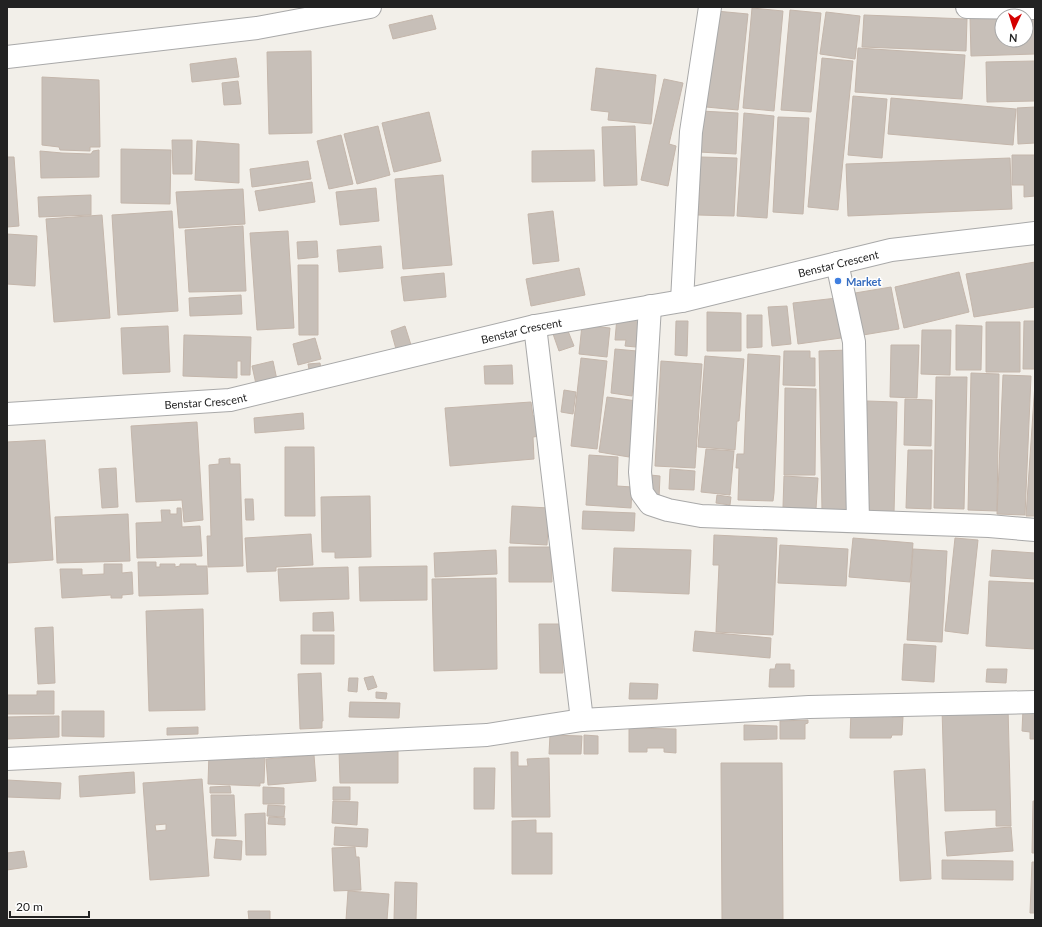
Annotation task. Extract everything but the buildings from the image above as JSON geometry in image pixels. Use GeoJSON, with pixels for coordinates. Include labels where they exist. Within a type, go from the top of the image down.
{"type":"FeatureCollection","features":[{"type":"Feature","properties":{"kind":"street"},"geometry":{"type":"LineString","coordinates":[[7,57],[256,28],[370,7]]}},
{"type":"Feature","properties":{"kind":"street"},"geometry":{"type":"LineString","coordinates":[[682,301],[691,132],[710,7]]}},
{"type":"Feature","properties":{"kind":"street"},"geometry":{"type":"LineString","coordinates":[[967,7],[1035,8]]}},
{"type":"Feature","properties":{"kind":"street","name":"Benstar Crescent"},"geometry":{"type":"LineString","coordinates":[[7,414],[230,400],[535,326],[682,301],[891,250],[1035,233]]}},
{"type":"Feature","properties":{"kind":"street"},"geometry":{"type":"LineString","coordinates":[[837,263],[854,342],[858,522]]}},
{"type":"Feature","properties":{"kind":"street"},"geometry":{"type":"LineString","coordinates":[[650,306],[640,472],[642,493],[650,504],[668,510],[701,516],[989,526],[1035,530]]}},
{"type":"Feature","properties":{"kind":"street"},"geometry":{"type":"LineString","coordinates":[[535,326],[582,720]]}},
{"type":"Feature","properties":{"kind":"street"},"geometry":{"type":"LineString","coordinates":[[7,759],[487,735],[582,720],[810,707],[1035,702]]}},
{"type":"Feature","properties":{"kind":"place","name":"Market"},"geometry":{"type":"Point","coordinates":[838,281]}}]}
